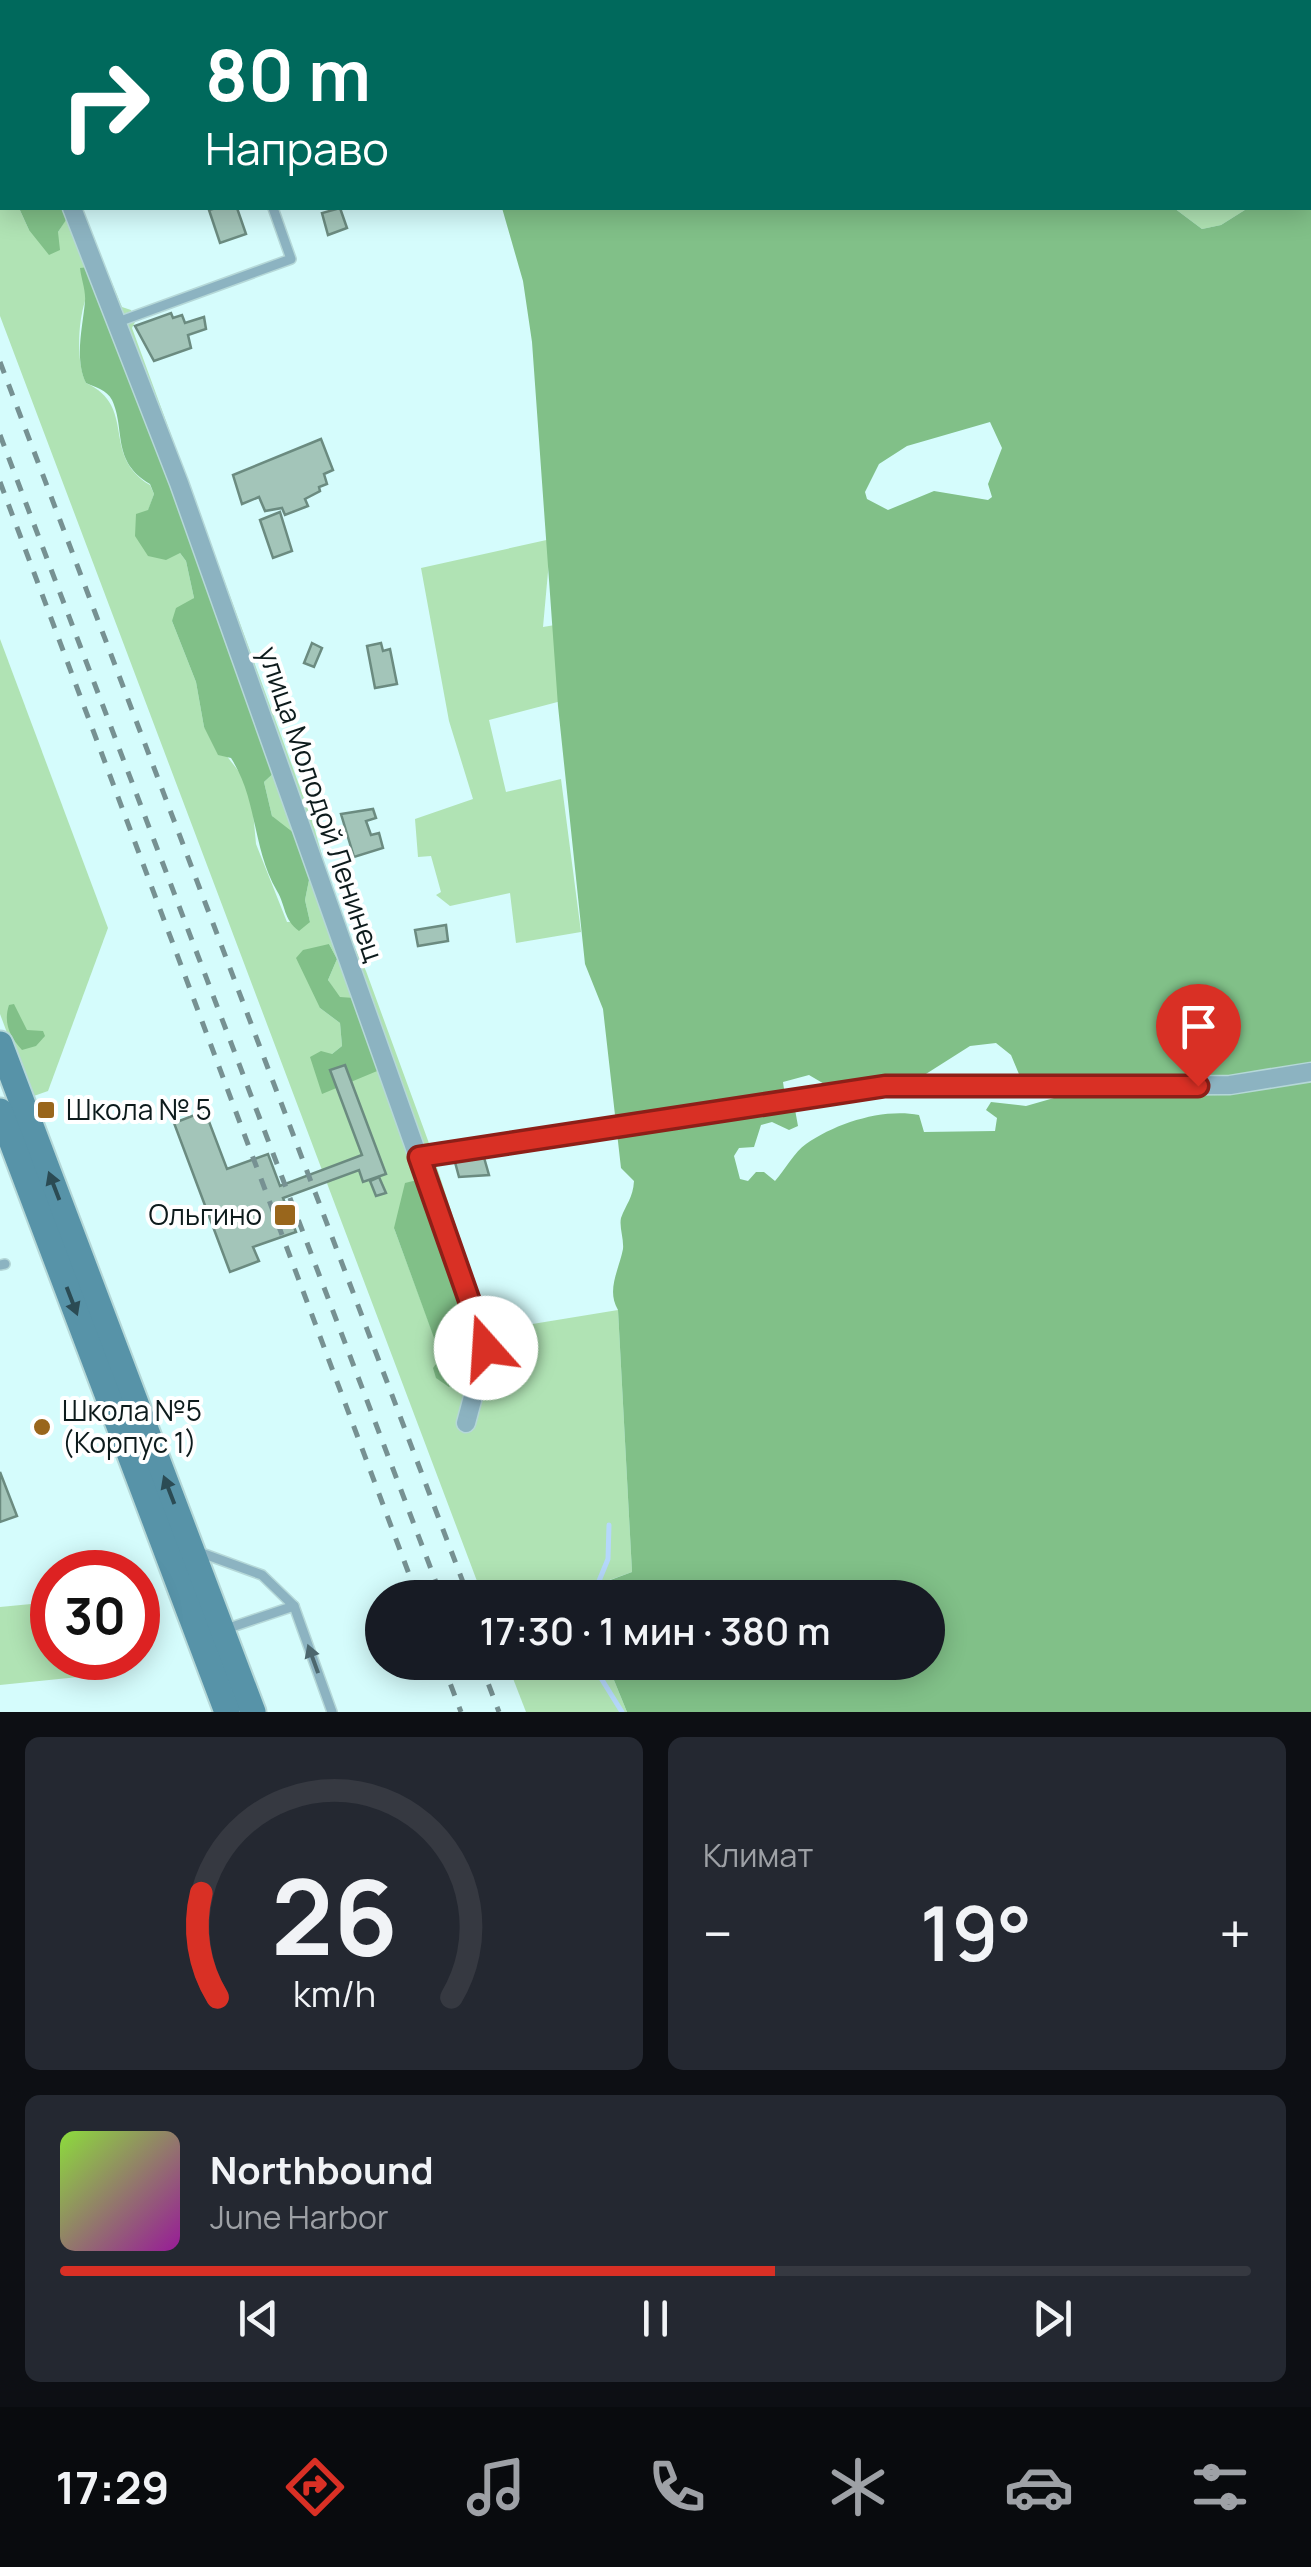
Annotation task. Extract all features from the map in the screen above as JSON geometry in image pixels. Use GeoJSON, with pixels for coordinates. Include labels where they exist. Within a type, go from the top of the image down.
{"type":"FeatureCollection","features":[{"type":"Feature","properties":{"kind":"main road"},"geometry":{"type":"LineString","coordinates":[[0,1044],[191,1550],[227,1712]]}},
{"type":"Feature","properties":{"kind":"main road"},"geometry":{"type":"LineString","coordinates":[[0,1111],[211,1635],[253,1712]]}},
{"type":"Feature","properties":{"kind":"street","name":"улица Молодой Ленинец"},"geometry":{"type":"LineString","coordinates":[[73,210],[118,322],[486,1348],[466,1423]]}},
{"type":"Feature","properties":{"kind":"street"},"geometry":{"type":"LineString","coordinates":[[419,1157],[885,1086],[1230,1085],[1311,1072]]}},
{"type":"Feature","properties":{"kind":"lane"},"geometry":{"type":"LineString","coordinates":[[118,322],[290,259],[274,210]]}},
{"type":"Feature","properties":{"kind":"lane"},"geometry":{"type":"LineString","coordinates":[[191,1550],[262,1575],[294,1606],[332,1712]]}},
{"type":"Feature","properties":{"kind":"lane"},"geometry":{"type":"LineString","coordinates":[[211,1635],[294,1606]]}},
{"type":"Feature","properties":{"kind":"green space"},"geometry":{"type":"Polygon","coordinates":[[[0,210],[20,210],[29,230],[58,232],[66,219],[64,210],[82,210],[122,307],[131,310],[135,322],[132,328],[313,823],[338,913],[366,971],[430,1146],[490,1331],[618,1310],[632,1572],[610,1580],[477,1580],[0,316],[0,210]],[[85,301],[79,342],[86,383],[102,393],[111,405],[126,460],[154,494],[148,511],[186,561],[194,598],[172,621],[196,682],[204,727],[244,778],[252,801],[256,844],[287,922],[310,922],[305,900],[310,875],[272,816],[264,782],[277,770],[85,301]],[[329,944],[320,1008],[340,1023],[342,1046],[332,1054],[381,1069],[328,980],[337,959],[329,944]],[[394,1228],[442,1358],[479,1372],[394,1228]]]}},
{"type":"Feature","properties":{"kind":"green space"},"geometry":{"type":"Polygon","coordinates":[[[20,210],[64,210],[66,220],[58,232],[60,250],[49,255],[29,230],[20,210]]]}},
{"type":"Feature","properties":{"kind":"green space"},"geometry":{"type":"Polygon","coordinates":[[[503,210],[1177,210],[1202,229],[1221,225],[1245,210],[1311,210],[1311,1712],[627,1712],[614,1680],[945,1680],[945,1580],[610,1580],[632,1572],[618,1310],[613,1295],[623,1249],[621,1218],[634,1181],[621,1168],[603,1009],[585,964],[558,706],[532,342],[523,281],[503,210]],[[990,422],[907,446],[879,464],[865,492],[867,499],[888,510],[934,491],[988,500],[992,497],[988,484],[1002,448],[990,422]],[[996,1043],[970,1046],[918,1079],[826,1085],[809,1075],[783,1082],[784,1089],[792,1093],[798,1126],[789,1130],[772,1122],[761,1125],[754,1147],[739,1148],[734,1156],[740,1179],[748,1181],[756,1172],[764,1172],[775,1181],[806,1144],[860,1119],[905,1113],[919,1115],[924,1132],[995,1131],[997,1118],[986,1110],[991,1102],[1026,1106],[1054,1098],[1053,1086],[1021,1079],[1011,1055],[996,1043]]]}},
{"type":"Feature","properties":{"kind":"green space"},"geometry":{"type":"Polygon","coordinates":[[[1177,210],[1245,210],[1221,225],[1202,229],[1177,210]]]}},
{"type":"Feature","properties":{"kind":"green space"},"geometry":{"type":"Polygon","coordinates":[[[89,267],[277,770],[264,782],[272,816],[299,837],[310,875],[305,900],[310,922],[299,931],[287,917],[269,875],[240,774],[231,758],[218,755],[204,727],[196,682],[172,621],[176,608],[194,598],[186,561],[180,553],[166,560],[148,556],[135,536],[136,514],[148,510],[154,494],[125,455],[112,400],[104,391],[86,383],[82,373],[80,342],[85,297],[80,268],[89,267]]]}},
{"type":"Feature","properties":{"kind":"green space"},"geometry":{"type":"Polygon","coordinates":[[[551,539],[543,627],[555,625],[569,699],[489,720],[506,792],[561,779],[581,932],[516,943],[510,893],[450,906],[436,895],[441,892],[431,856],[418,857],[415,819],[473,799],[449,721],[421,568],[551,539]]]}},
{"type":"Feature","properties":{"kind":"green space"},"geometry":{"type":"Polygon","coordinates":[[[0,639],[108,928],[48,1091],[31,1097],[0,1014],[0,639]]]}},
{"type":"Feature","properties":{"kind":"green space"},"geometry":{"type":"Polygon","coordinates":[[[329,944],[337,959],[328,980],[340,997],[354,998],[382,1069],[322,1094],[310,1057],[321,1051],[332,1054],[342,1046],[340,1023],[320,1008],[296,958],[303,950],[329,944]]]}},
{"type":"Feature","properties":{"kind":"green space"},"geometry":{"type":"Polygon","coordinates":[[[14,1004],[27,1030],[43,1031],[45,1036],[36,1046],[22,1050],[11,1035],[7,1012],[9,1005],[14,1004]]]}},
{"type":"Feature","properties":{"kind":"green space"},"geometry":{"type":"Polygon","coordinates":[[[421,1179],[481,1354],[479,1372],[449,1387],[436,1378],[433,1368],[441,1357],[394,1228],[405,1183],[421,1179]]]}},
{"type":"Feature","properties":{"kind":"green space"},"geometry":{"type":"Polygon","coordinates":[[[30,1604],[30,1680],[49,1680],[0,1685],[0,1607],[30,1604]]]}},
{"type":"Feature","properties":{"kind":"green space"},"geometry":{"type":"Polygon","coordinates":[[[514,1680],[614,1680],[627,1712],[526,1712],[514,1680]]]}},
{"type":"Feature","properties":{"kind":"building"},"geometry":{"type":"Polygon","coordinates":[[[209,210],[238,210],[246,234],[220,243],[209,210]]]}},
{"type":"Feature","properties":{"kind":"building"},"geometry":{"type":"Polygon","coordinates":[[[341,210],[347,228],[328,235],[322,213],[341,210]]]}},
{"type":"Feature","properties":{"kind":"building"},"geometry":{"type":"Polygon","coordinates":[[[171,313],[173,318],[182,315],[185,323],[204,317],[206,329],[188,335],[191,348],[154,361],[135,326],[171,313]]]}},
{"type":"Feature","properties":{"kind":"building"},"geometry":{"type":"Polygon","coordinates":[[[321,439],[333,470],[324,474],[327,484],[305,499],[308,506],[285,515],[282,508],[265,511],[259,497],[242,504],[233,475],[321,439]]]}},
{"type":"Feature","properties":{"kind":"building"},"geometry":{"type":"Polygon","coordinates":[[[280,512],[292,551],[273,558],[260,520],[280,512]]]}},
{"type":"Feature","properties":{"kind":"building"},"geometry":{"type":"Polygon","coordinates":[[[312,643],[322,648],[314,667],[304,663],[312,643]]]}},
{"type":"Feature","properties":{"kind":"building"},"geometry":{"type":"Polygon","coordinates":[[[381,643],[383,651],[390,649],[397,684],[375,688],[367,646],[381,643]]]}},
{"type":"Feature","properties":{"kind":"building"},"geometry":{"type":"Polygon","coordinates":[[[373,809],[376,818],[366,821],[371,835],[379,833],[383,848],[354,857],[341,814],[373,809]]]}},
{"type":"Feature","properties":{"kind":"building"},"geometry":{"type":"Polygon","coordinates":[[[446,925],[448,941],[418,946],[415,930],[446,925]]]}},
{"type":"Feature","properties":{"kind":"building"},"geometry":{"type":"Polygon","coordinates":[[[345,1065],[386,1174],[363,1182],[359,1170],[283,1198],[296,1232],[253,1247],[259,1261],[230,1272],[174,1123],[205,1111],[227,1169],[268,1154],[280,1186],[362,1155],[330,1070],[345,1065]]]}},
{"type":"Feature","properties":{"kind":"building"},"geometry":{"type":"Polygon","coordinates":[[[483,1154],[489,1175],[459,1177],[455,1162],[483,1154]]]}},
{"type":"Feature","properties":{"kind":"building"},"geometry":{"type":"Polygon","coordinates":[[[379,1177],[386,1193],[376,1196],[370,1181],[379,1177]]]}},
{"type":"Feature","properties":{"kind":"building"},"geometry":{"type":"Polygon","coordinates":[[[0,1472],[17,1516],[0,1522],[0,1472]]]}},
{"type":"Feature","properties":{"kind":"waterway"},"geometry":{"type":"LineString","coordinates":[[599,1580],[608,1559],[609,1525]]}},
{"type":"Feature","properties":{"kind":"waterway"},"geometry":{"type":"LineString","coordinates":[[602,1680],[622,1712]]}},
{"type":"Feature","properties":{"kind":"railway"},"geometry":{"type":"LineString","coordinates":[[0,362],[462,1580]]}},
{"type":"Feature","properties":{"kind":"railway"},"geometry":{"type":"LineString","coordinates":[[0,435],[435,1580]]}},
{"type":"Feature","properties":{"kind":"railway"},"geometry":{"type":"LineString","coordinates":[[0,482],[411,1580]]}},
{"type":"Feature","properties":{"kind":"railway"},"geometry":{"type":"LineString","coordinates":[[449,1680],[461,1712]]}},
{"type":"Feature","properties":{"kind":"railway"},"geometry":{"type":"LineString","coordinates":[[487,1680],[499,1712]]}},
{"type":"Feature","properties":{"kind":"place","name":"Школа № 5"},"geometry":{"type":"Point","coordinates":[46,1110]}},
{"type":"Feature","properties":{"kind":"place","name":"Ольгино"},"geometry":{"type":"Point","coordinates":[285,1215]}},
{"type":"Feature","properties":{"kind":"place","name":"Школа №5 (Корпус 1)"},"geometry":{"type":"Point","coordinates":[42,1427]}},
{"type":"Feature","properties":{"kind":"route"},"geometry":{"type":"LineString","coordinates":[[486,1348],[419,1157],[885,1086],[1198,1086]]}}]}
